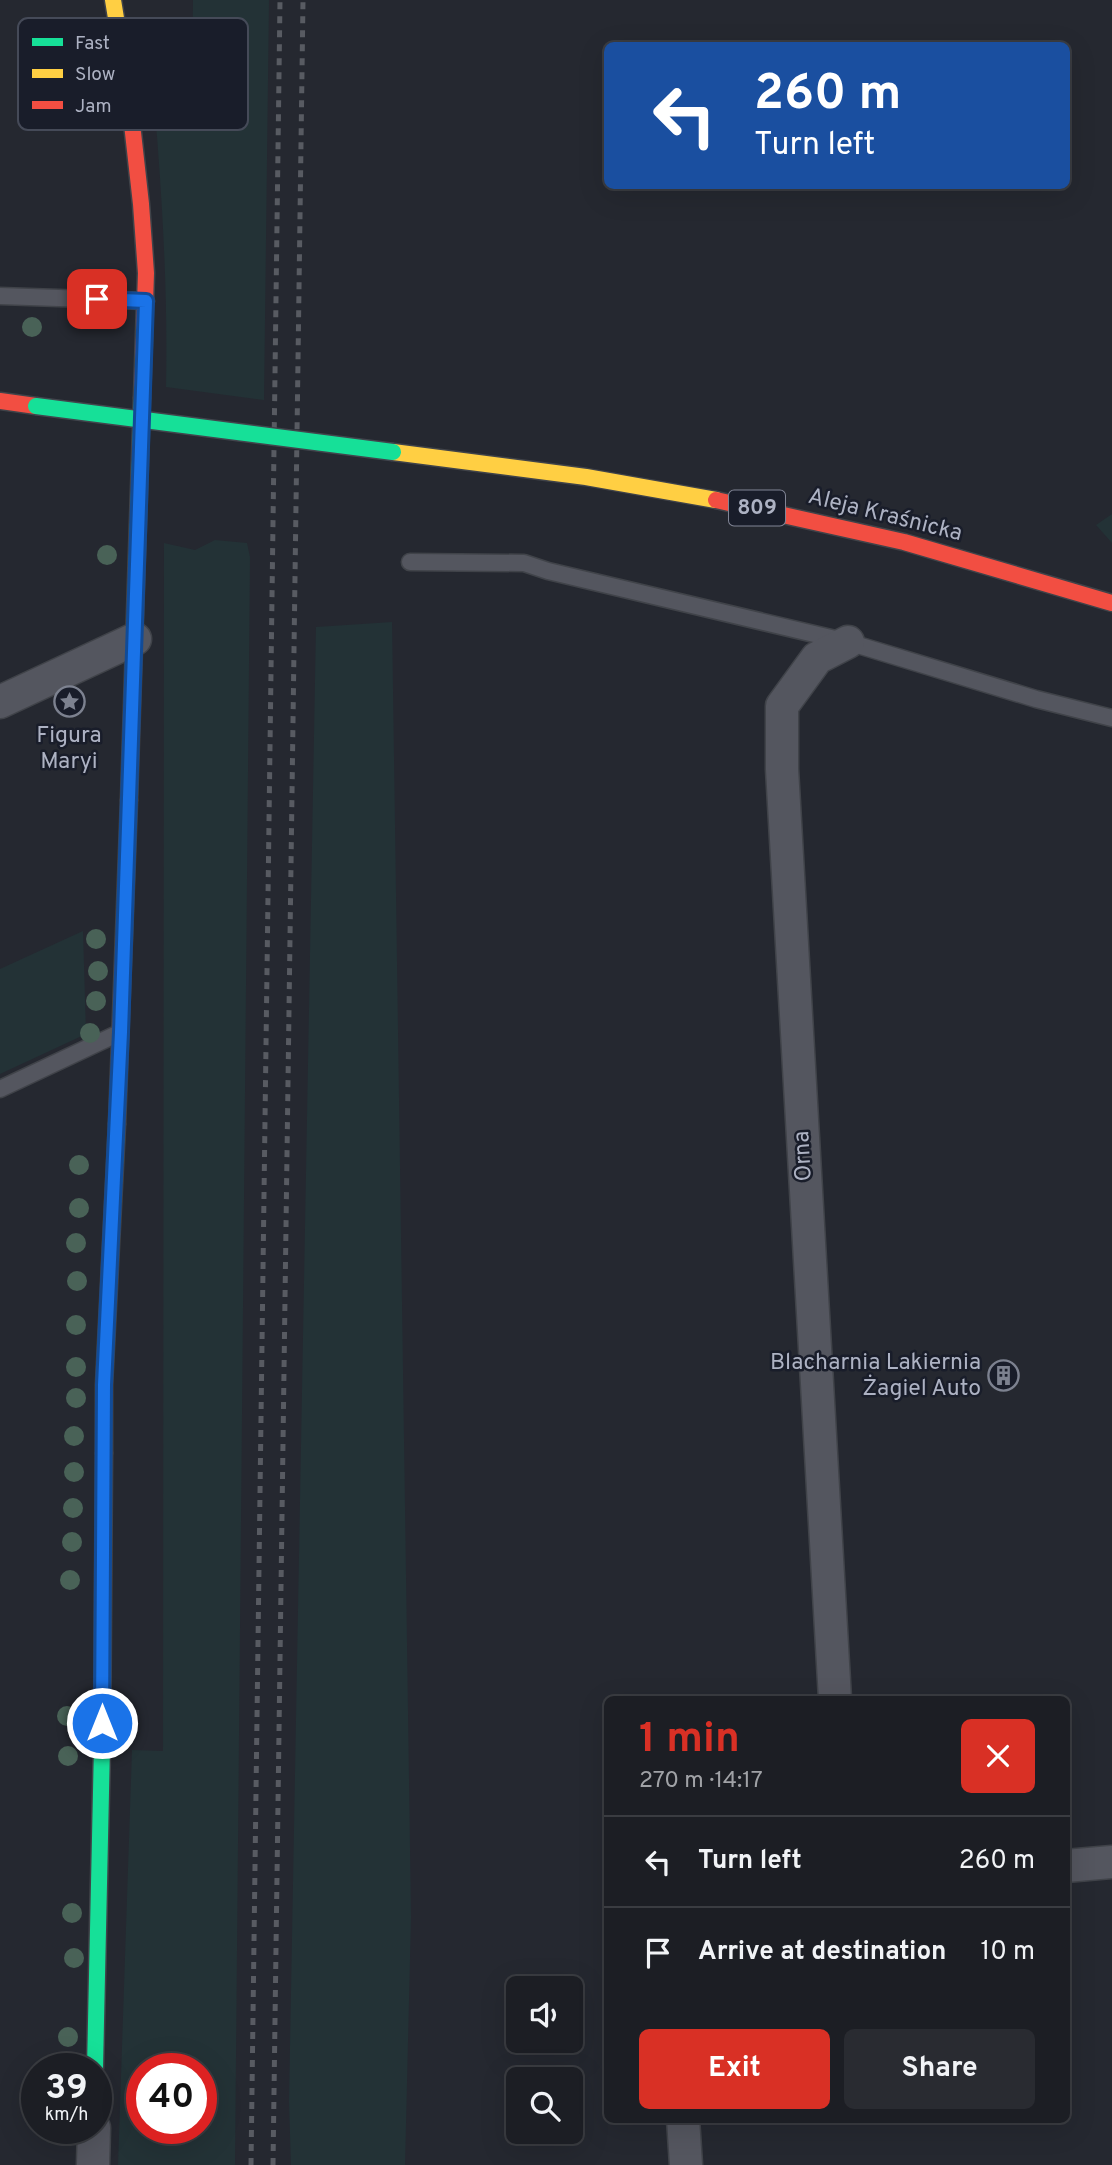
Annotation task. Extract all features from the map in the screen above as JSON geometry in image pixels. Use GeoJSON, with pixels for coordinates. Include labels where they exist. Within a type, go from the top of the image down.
{"type":"FeatureCollection","features":[{"type":"Feature","properties":{"kind":"street"},"geometry":{"type":"LineString","coordinates":[[113,0],[116,18]]}},
{"type":"Feature","properties":{"kind":"street"},"geometry":{"type":"LineString","coordinates":[[95,2053],[102,1815],[104,1385],[121,1032],[146,301],[141,187],[134,130]]}},
{"type":"Feature","properties":{"kind":"street","name":"Aleja Kraśnicka"},"geometry":{"type":"LineString","coordinates":[[0,401],[528,467],[636,485],[771,511],[905,542],[1112,603]]}},
{"type":"Feature","properties":{"kind":"street"},"geometry":{"type":"LineString","coordinates":[[0,702],[135,639]]}},
{"type":"Feature","properties":{"kind":"street","name":"Orna"},"geometry":{"type":"LineString","coordinates":[[835,1696],[783,783],[782,706],[817,658],[848,642]]}},
{"type":"Feature","properties":{"kind":"street"},"geometry":{"type":"LineString","coordinates":[[1070,1866],[1112,1862]]}},
{"type":"Feature","properties":{"kind":"street"},"geometry":{"type":"LineString","coordinates":[[683,2123],[686,2165]]}},
{"type":"Feature","properties":{"kind":"street"},"geometry":{"type":"LineString","coordinates":[[93,2165],[94,2144]]}},
{"type":"Feature","properties":{"kind":"lane"},"geometry":{"type":"LineString","coordinates":[[0,296],[146,301]]}},
{"type":"Feature","properties":{"kind":"lane"},"geometry":{"type":"LineString","coordinates":[[410,562],[524,563],[848,642],[1036,699],[1112,718]]}},
{"type":"Feature","properties":{"kind":"lane"},"geometry":{"type":"LineString","coordinates":[[0,1089],[121,1032]]}},
{"type":"Feature","properties":{"kind":"shaded area"},"geometry":{"type":"Polygon","coordinates":[[[193,0],[269,0],[264,400],[166,387],[164,243],[157,130],[248,130],[248,18],[193,18],[193,0]]]}},
{"type":"Feature","properties":{"kind":"shaded area"},"geometry":{"type":"Polygon","coordinates":[[[1112,514],[1112,543],[1096,525],[1112,514]]]}},
{"type":"Feature","properties":{"kind":"shaded area"},"geometry":{"type":"Polygon","coordinates":[[[215,540],[247,543],[250,557],[235,2165],[118,2165],[132,1750],[163,1751],[164,543],[195,550],[215,540]]]}},
{"type":"Feature","properties":{"kind":"shaded area"},"geometry":{"type":"Polygon","coordinates":[[[392,622],[411,1917],[405,2165],[291,2165],[289,2102],[316,627],[392,622]]]}},
{"type":"Feature","properties":{"kind":"shaded area"},"geometry":{"type":"Polygon","coordinates":[[[83,931],[86,1034],[0,1074],[0,969],[83,931]]]}},
{"type":"Feature","properties":{"kind":"railway"},"geometry":{"type":"LineString","coordinates":[[251,2165],[280,0]]}},
{"type":"Feature","properties":{"kind":"railway"},"geometry":{"type":"LineString","coordinates":[[273,2165],[303,0]]}},
{"type":"Feature","properties":{"kind":"traffic: fast"},"geometry":{"type":"LineString","coordinates":[[129,800],[142,398]]}},
{"type":"Feature","properties":{"kind":"traffic: fast"},"geometry":{"type":"LineString","coordinates":[[36,406],[393,452]]}},
{"type":"Feature","properties":{"kind":"traffic: fast"},"geometry":{"type":"LineString","coordinates":[[104,1453],[104,1385],[117,1124]]}},
{"type":"Feature","properties":{"kind":"traffic: fast"},"geometry":{"type":"LineString","coordinates":[[95,2053],[102,1746]]}},
{"type":"Feature","properties":{"kind":"traffic: slow"},"geometry":{"type":"LineString","coordinates":[[113,0],[116,18]]}},
{"type":"Feature","properties":{"kind":"traffic: slow"},"geometry":{"type":"LineString","coordinates":[[393,452],[586,477],[716,500]]}},
{"type":"Feature","properties":{"kind":"traffic: jam"},"geometry":{"type":"LineString","coordinates":[[133,130],[146,273],[142,398]]}},
{"type":"Feature","properties":{"kind":"traffic: jam"},"geometry":{"type":"LineString","coordinates":[[0,401],[36,406]]}},
{"type":"Feature","properties":{"kind":"traffic: jam"},"geometry":{"type":"LineString","coordinates":[[716,500],[904,542],[1112,603]]}},
{"type":"Feature","properties":{"kind":"traffic: jam"},"geometry":{"type":"LineString","coordinates":[[117,1124],[129,800]]}},
{"type":"Feature","properties":{"kind":"traffic: jam"},"geometry":{"type":"LineString","coordinates":[[102,1746],[104,1453]]}},
{"type":"Feature","properties":{"kind":"place","name":"Figura Maryi"},"geometry":{"type":"Point","coordinates":[69,702]}},
{"type":"Feature","properties":{"kind":"place","name":"Blacharnia Lakiernia Żagiel Auto"},"geometry":{"type":"Point","coordinates":[1004,1376]}},
{"type":"Feature","properties":{"kind":"route"},"geometry":{"type":"LineString","coordinates":[[97,299],[146,301],[121,1032],[104,1385],[102,1723]]}}]}
